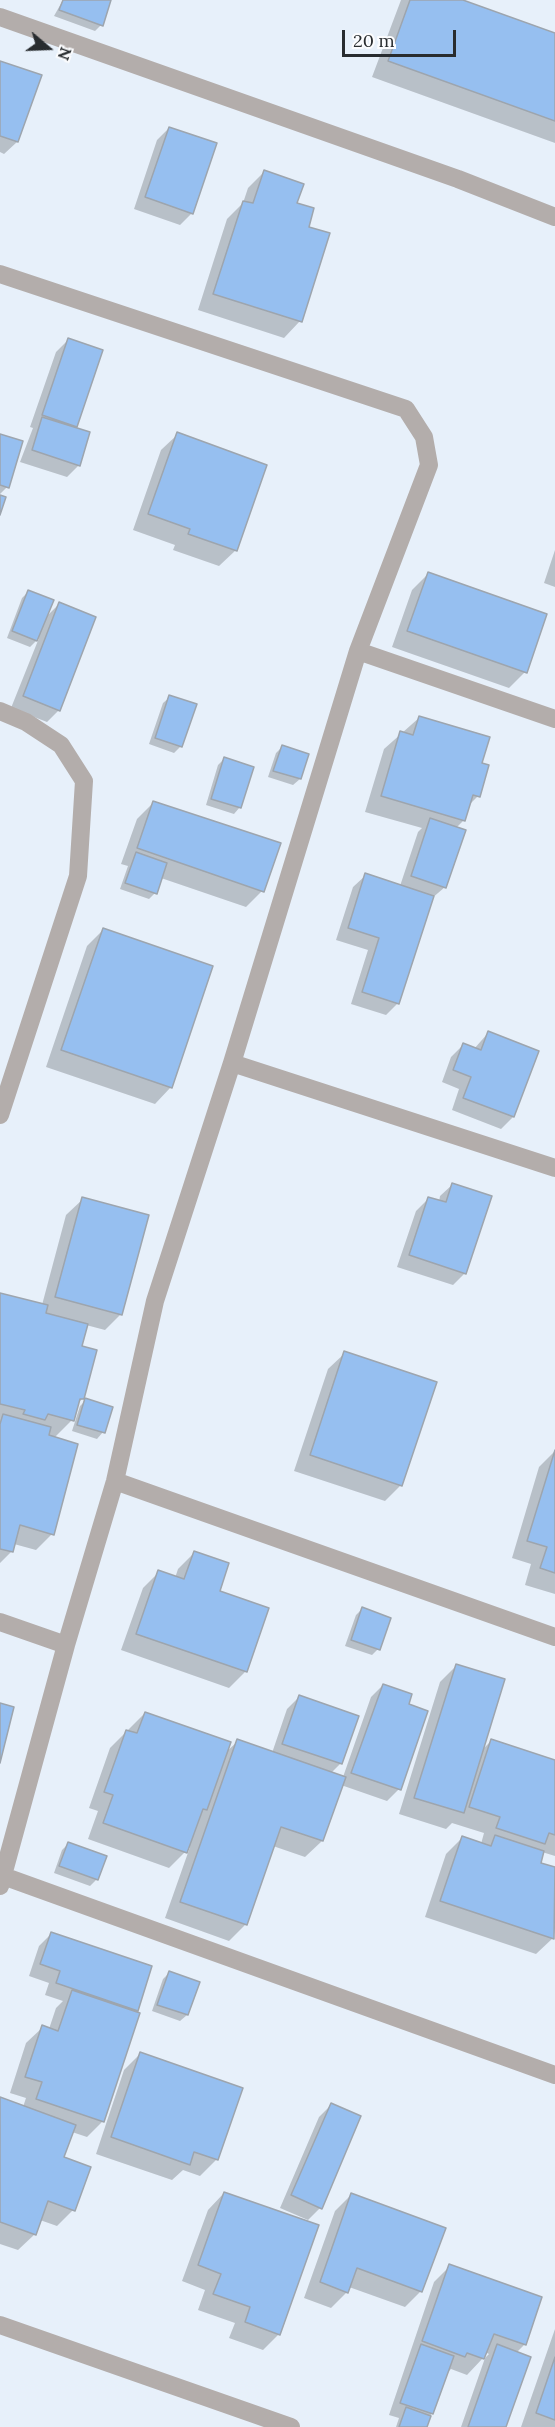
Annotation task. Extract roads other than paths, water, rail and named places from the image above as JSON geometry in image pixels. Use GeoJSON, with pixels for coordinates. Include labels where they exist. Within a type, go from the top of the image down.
{"type":"FeatureCollection","features":[{"type":"Feature","properties":{"kind":"street"},"geometry":{"type":"LineString","coordinates":[[0,17],[458,179],[555,217]]}},
{"type":"Feature","properties":{"kind":"street"},"geometry":{"type":"LineString","coordinates":[[0,274],[406,409],[424,437],[429,465],[358,651],[155,1301],[115,1481],[66,1645],[1,1881],[555,2075]]}},
{"type":"Feature","properties":{"kind":"street"},"geometry":{"type":"LineString","coordinates":[[358,651],[555,719]]}},
{"type":"Feature","properties":{"kind":"street"},"geometry":{"type":"LineString","coordinates":[[0,711],[26,722],[61,745],[84,781],[78,876],[0,1115]]}},
{"type":"Feature","properties":{"kind":"street"},"geometry":{"type":"LineString","coordinates":[[231,1063],[555,1167]]}},
{"type":"Feature","properties":{"kind":"street"},"geometry":{"type":"LineString","coordinates":[[115,1481],[555,1637]]}},
{"type":"Feature","properties":{"kind":"street"},"geometry":{"type":"LineString","coordinates":[[0,1622],[66,1645]]}},
{"type":"Feature","properties":{"kind":"street"},"geometry":{"type":"LineString","coordinates":[[0,2325],[291,2427]]}}]}
